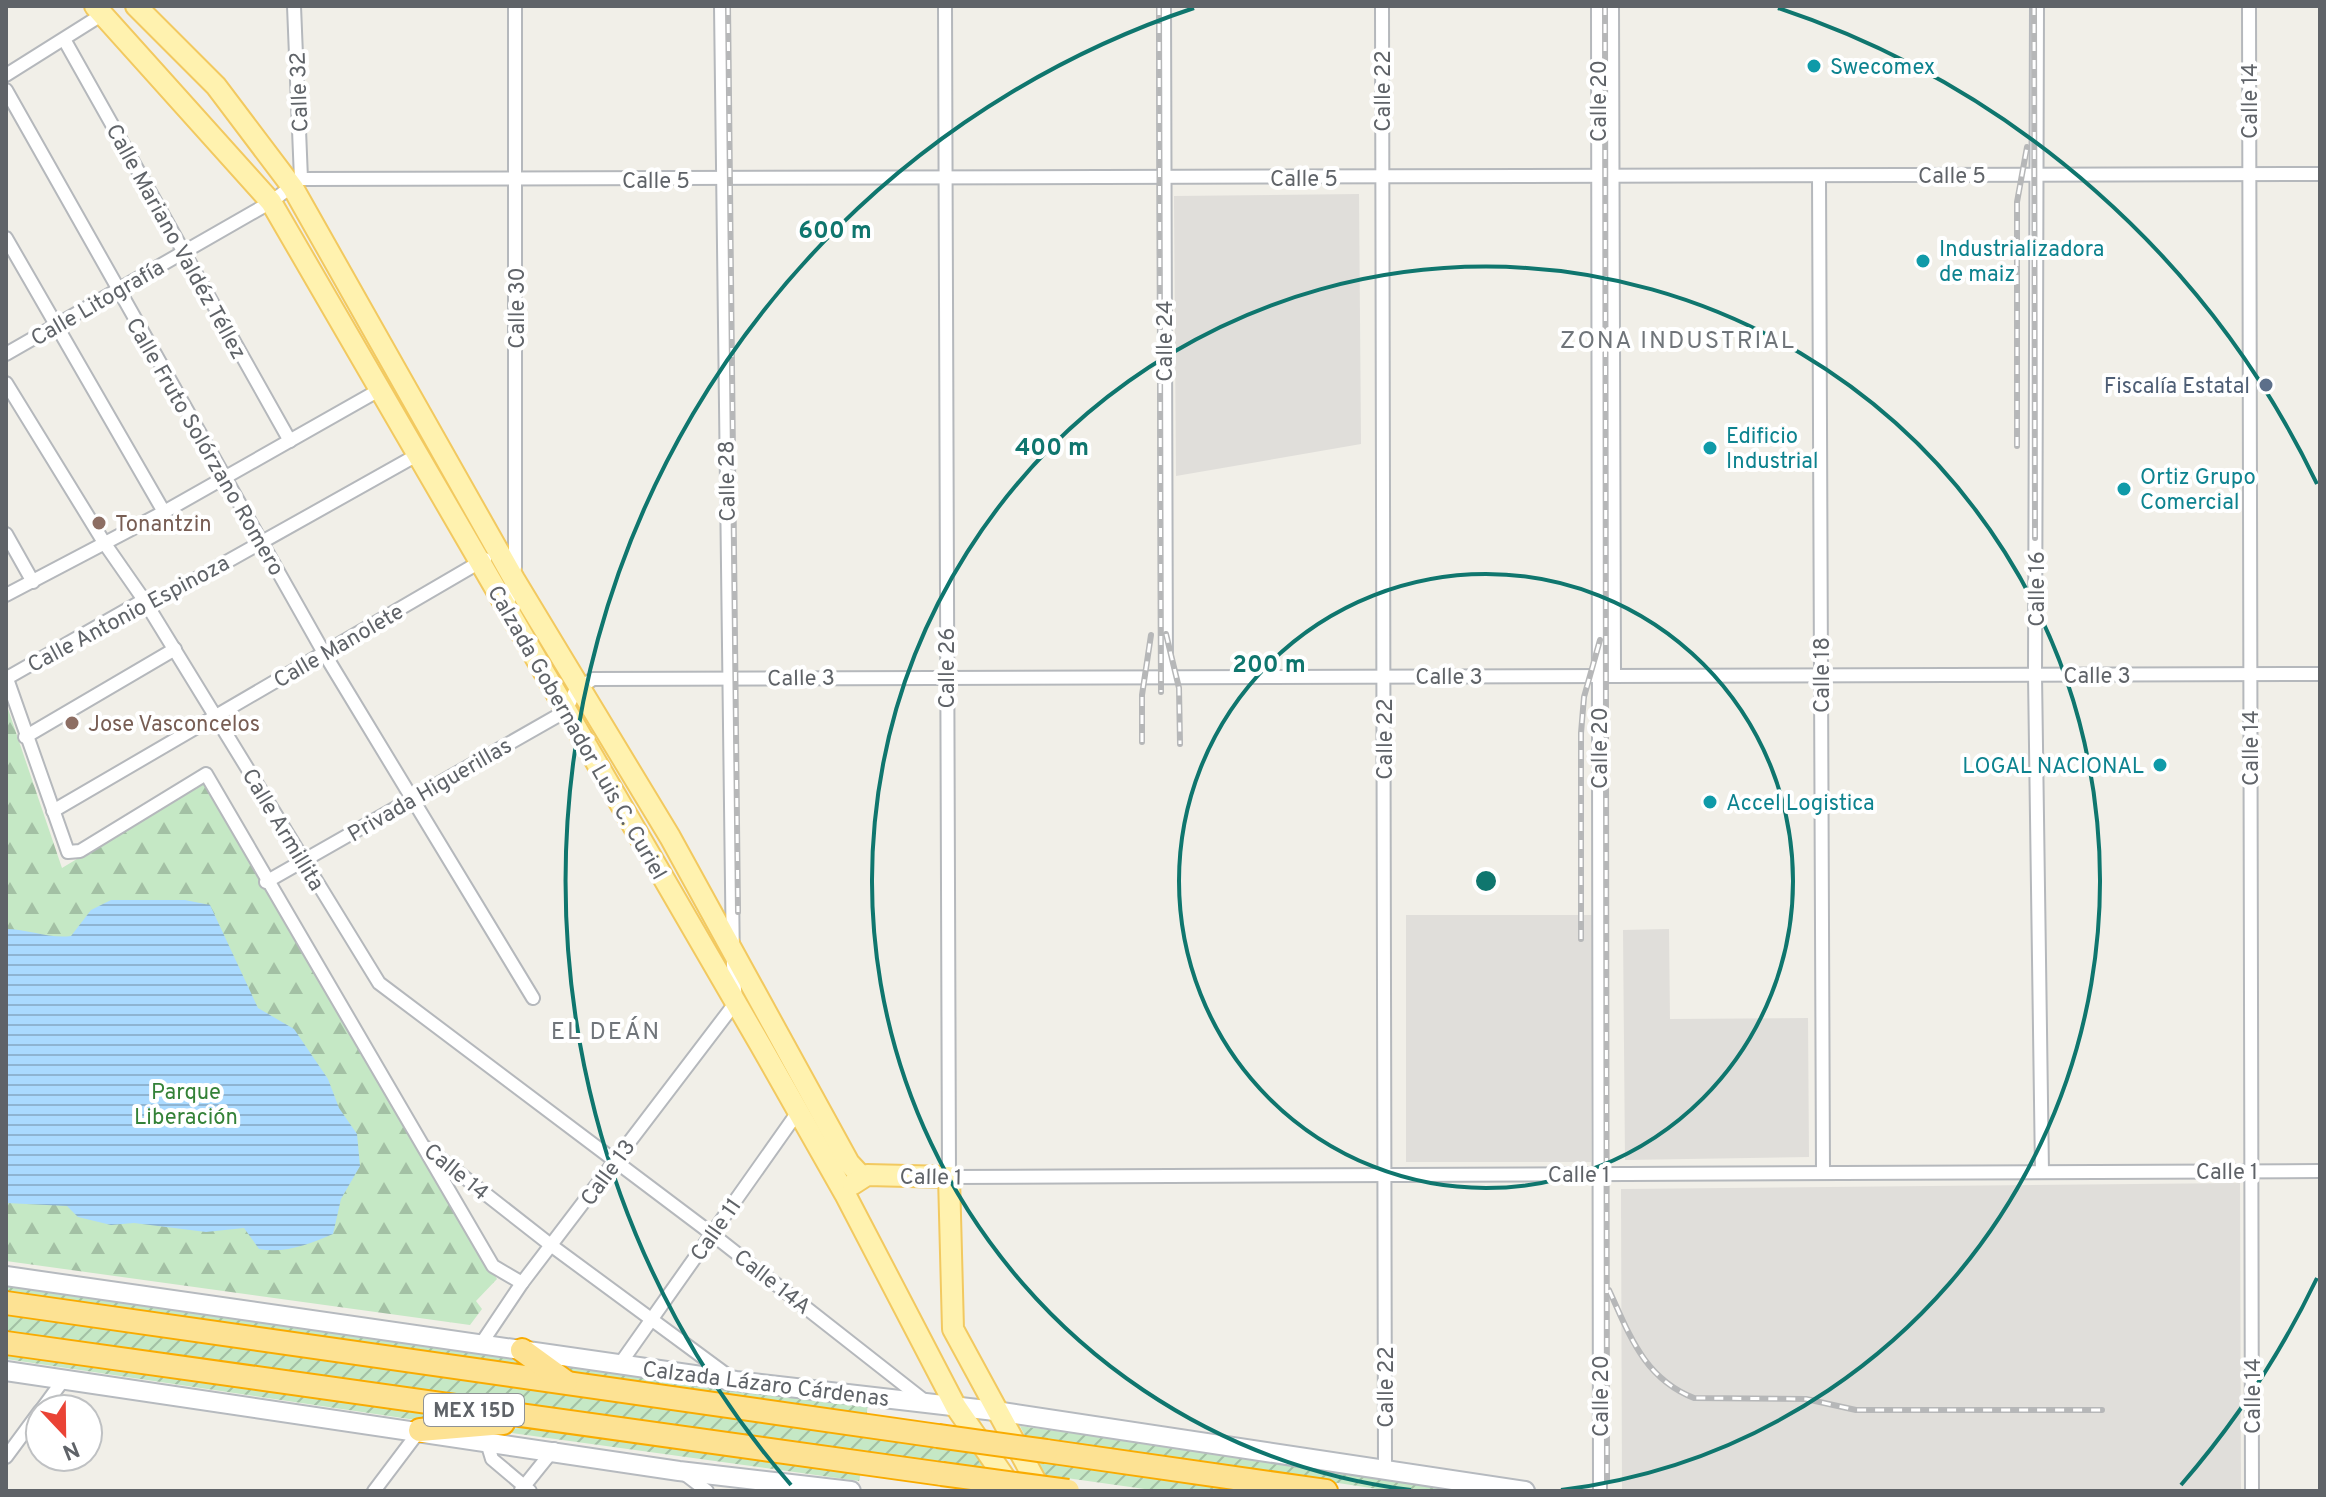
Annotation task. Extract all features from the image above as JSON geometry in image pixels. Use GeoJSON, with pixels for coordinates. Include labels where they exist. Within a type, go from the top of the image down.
{"type":"FeatureCollection","features":[{"type":"Feature","properties":{"kind":"highway","name":"Calzada Lázaro Cárdenas"},"geometry":{"type":"LineString","coordinates":[[6,1303],[1326,1491]]}},
{"type":"Feature","properties":{"kind":"highway","name":"MEX 15D"},"geometry":{"type":"LineString","coordinates":[[6,1343],[1068,1491]]}},
{"type":"Feature","properties":{"kind":"highway"},"geometry":{"type":"LineString","coordinates":[[522,1350],[567,1383]]}},
{"type":"Feature","properties":{"kind":"highway"},"geometry":{"type":"LineString","coordinates":[[420,1430],[544,1420]]}},
{"type":"Feature","properties":{"kind":"main road","name":"Calzada Gobernador Luis C. Curiel"},"geometry":{"type":"LineString","coordinates":[[136,6],[216,86],[297,183],[489,557],[507,610],[845,1194],[956,1407],[1014,1491]]}},
{"type":"Feature","properties":{"kind":"main road","name":"Calzada Gobernador Luis C. Curiel"},"geometry":{"type":"LineString","coordinates":[[99,10],[271,202],[417,455],[489,557],[514,579],[580,685],[670,837],[849,1163],[862,1177]]}},
{"type":"Feature","properties":{"kind":"main road","name":"Calle 1"},"geometry":{"type":"LineString","coordinates":[[862,1177],[949,1177]]}},
{"type":"Feature","properties":{"kind":"main road"},"geometry":{"type":"LineString","coordinates":[[845,1194],[862,1177]]}},
{"type":"Feature","properties":{"kind":"main road","name":"Calle 26"},"geometry":{"type":"LineString","coordinates":[[949,1177],[953,1329],[995,1411]]}},
{"type":"Feature","properties":{"kind":"main road","name":"Calzada Lázaro Cárdenas"},"geometry":{"type":"LineString","coordinates":[[6,1276],[736,1381],[995,1411],[1525,1491]]}},
{"type":"Feature","properties":{"kind":"main road"},"geometry":{"type":"LineString","coordinates":[[6,1371],[554,1449],[679,1471],[851,1491]]}},
{"type":"Feature","properties":{"kind":"main road"},"geometry":{"type":"LineString","coordinates":[[995,1411],[1041,1491]]}},
{"type":"Feature","properties":{"kind":"street","name":"Calle 32"},"geometry":{"type":"LineString","coordinates":[[294,6],[297,183]]}},
{"type":"Feature","properties":{"kind":"street","name":"Calle 30"},"geometry":{"type":"LineString","coordinates":[[507,610],[514,579],[515,6]]}},
{"type":"Feature","properties":{"kind":"street","name":"Calle 28"},"geometry":{"type":"LineString","coordinates":[[721,6],[736,1002]]}},
{"type":"Feature","properties":{"kind":"street","name":"Calle 26"},"geometry":{"type":"LineString","coordinates":[[945,6],[949,1177]]}},
{"type":"Feature","properties":{"kind":"street","name":"Calle 24"},"geometry":{"type":"LineString","coordinates":[[1164,6],[1166,676]]}},
{"type":"Feature","properties":{"kind":"street","name":"Calle 22"},"geometry":{"type":"LineString","coordinates":[[1382,6],[1387,1174],[1385,1472]]}},
{"type":"Feature","properties":{"kind":"street","name":"Calle 20"},"geometry":{"type":"LineString","coordinates":[[1598,6],[1600,1491]]}},
{"type":"Feature","properties":{"kind":"street","name":"Calle 20"},"geometry":{"type":"LineString","coordinates":[[1612,6],[1614,676]]}},
{"type":"Feature","properties":{"kind":"street","name":"Calle 16"},"geometry":{"type":"LineString","coordinates":[[2037,6],[2039,175],[2035,675],[2042,1172]]}},
{"type":"Feature","properties":{"kind":"street","name":"Calle 14"},"geometry":{"type":"LineString","coordinates":[[2249,6],[2252,1491]]}},
{"type":"Feature","properties":{"kind":"street"},"geometry":{"type":"LineString","coordinates":[[6,75],[65,41],[99,10]]}},
{"type":"Feature","properties":{"kind":"street","name":"Calle Mariano Valdéz Téllez"},"geometry":{"type":"LineString","coordinates":[[65,41],[290,441]]}},
{"type":"Feature","properties":{"kind":"street","name":"Calle Fruto Solórzano Romero"},"geometry":{"type":"LineString","coordinates":[[6,90],[324,653],[533,998]]}},
{"type":"Feature","properties":{"kind":"street","name":"Calle 5"},"geometry":{"type":"LineString","coordinates":[[297,183],[2320,174]]}},
{"type":"Feature","properties":{"kind":"street","name":"Calle 18"},"geometry":{"type":"LineString","coordinates":[[1819,176],[1823,1173]]}},
{"type":"Feature","properties":{"kind":"street","name":"Calle Litografía"},"geometry":{"type":"LineString","coordinates":[[6,354],[271,202],[297,183]]}},
{"type":"Feature","properties":{"kind":"street"},"geometry":{"type":"LineString","coordinates":[[6,238],[164,512]]}},
{"type":"Feature","properties":{"kind":"street","name":"Calle Armillita"},"geometry":{"type":"LineString","coordinates":[[6,383],[105,544],[175,649],[379,983],[616,1160]]}},
{"type":"Feature","properties":{"kind":"street"},"geometry":{"type":"LineString","coordinates":[[6,595],[164,512],[381,389]]}},
{"type":"Feature","properties":{"kind":"street","name":"Calle Antonio Espinoza"},"geometry":{"type":"LineString","coordinates":[[7,677],[144,600],[164,597],[417,455]]}},
{"type":"Feature","properties":{"kind":"street"},"geometry":{"type":"LineString","coordinates":[[6,534],[33,582]]}},
{"type":"Feature","properties":{"kind":"street","name":"Calle Manolete"},"geometry":{"type":"LineString","coordinates":[[53,811],[489,557]]}},
{"type":"Feature","properties":{"kind":"street"},"geometry":{"type":"LineString","coordinates":[[25,737],[175,649]]}},
{"type":"Feature","properties":{"kind":"street","name":"Calle 3"},"geometry":{"type":"LineString","coordinates":[[580,685],[593,679],[946,675],[2320,674]]}},
{"type":"Feature","properties":{"kind":"street"},"geometry":{"type":"LineString","coordinates":[[7,677],[25,737],[53,811]]}},
{"type":"Feature","properties":{"kind":"street"},"geometry":{"type":"LineString","coordinates":[[566,711],[580,685]]}},
{"type":"Feature","properties":{"kind":"street","name":"Privada Higuerillas"},"geometry":{"type":"LineString","coordinates":[[266,882],[566,711]]}},
{"type":"Feature","properties":{"kind":"street","name":"Calle 14"},"geometry":{"type":"LineString","coordinates":[[53,811],[66,849],[72,853],[206,774],[266,882],[421,1143],[552,1246],[736,1381]]}},
{"type":"Feature","properties":{"kind":"street","name":"Calle 13"},"geometry":{"type":"LineString","coordinates":[[481,1344],[522,1283],[736,1002]]}},
{"type":"Feature","properties":{"kind":"street","name":"Calle 11"},"geometry":{"type":"LineString","coordinates":[[620,1364],[811,1093]]}},
{"type":"Feature","properties":{"kind":"street"},"geometry":{"type":"LineString","coordinates":[[421,1143],[493,1266],[522,1283]]}},
{"type":"Feature","properties":{"kind":"street","name":"Calle 14A"},"geometry":{"type":"LineString","coordinates":[[616,1160],[929,1404]]}},
{"type":"Feature","properties":{"kind":"street","name":"Calle 1"},"geometry":{"type":"LineString","coordinates":[[949,1177],[2320,1171]]}},
{"type":"Feature","properties":{"kind":"street"},"geometry":{"type":"LineString","coordinates":[[54,1393],[64,1379]]}},
{"type":"Feature","properties":{"kind":"street"},"geometry":{"type":"LineString","coordinates":[[374,1491],[420,1430]]}},
{"type":"Feature","properties":{"kind":"street"},"geometry":{"type":"LineString","coordinates":[[6,1457],[24,1433]]}},
{"type":"Feature","properties":{"kind":"street"},"geometry":{"type":"LineString","coordinates":[[486,1439],[492,1459],[525,1489],[554,1449]]}},
{"type":"Feature","properties":{"kind":"street"},"geometry":{"type":"LineString","coordinates":[[679,1471],[707,1491]]}},
{"type":"Feature","properties":{"kind":"shaded area"},"geometry":{"type":"Polygon","coordinates":[[[1359,194],[1361,444],[1176,476],[1174,196],[1359,194]]]}},
{"type":"Feature","properties":{"kind":"shaded area"},"geometry":{"type":"Polygon","coordinates":[[[1406,915],[1592,915],[1591,1162],[1406,1162],[1406,915]]]}},
{"type":"Feature","properties":{"kind":"shaded area"},"geometry":{"type":"Polygon","coordinates":[[[1669,929],[1670,1019],[1808,1018],[1809,1157],[1625,1160],[1623,930],[1669,929]]]}},
{"type":"Feature","properties":{"kind":"shaded area"},"geometry":{"type":"Polygon","coordinates":[[[2240,1183],[2241,1491],[1622,1490],[1621,1189],[2240,1183]]]}},
{"type":"Feature","properties":{"kind":"green space","name":"Parque Liberación"},"geometry":{"type":"Polygon","coordinates":[[[6,703],[62,868],[206,781],[497,1279],[476,1301],[482,1309],[470,1325],[6,1261],[6,703]]]}},
{"type":"Feature","properties":{"kind":"green space"},"geometry":{"type":"Polygon","coordinates":[[[6,1283],[499,1352],[531,1369],[6,1294],[6,1283]]]}},
{"type":"Feature","properties":{"kind":"green space"},"geometry":{"type":"Polygon","coordinates":[[[6,1309],[976,1448],[987,1469],[6,1332],[6,1309]]]}},
{"type":"Feature","properties":{"kind":"green space"},"geometry":{"type":"Polygon","coordinates":[[[6,1346],[490,1417],[416,1420],[6,1359],[6,1346]]]}},
{"type":"Feature","properties":{"kind":"green space"},"geometry":{"type":"Polygon","coordinates":[[[556,1361],[868,1404],[866,1418],[577,1376],[556,1361]]]}},
{"type":"Feature","properties":{"kind":"green space"},"geometry":{"type":"Polygon","coordinates":[[[541,1425],[862,1468],[859,1481],[498,1431],[541,1425]]]}},
{"type":"Feature","properties":{"kind":"green space"},"geometry":{"type":"Polygon","coordinates":[[[1020,1426],[1493,1491],[1391,1491],[1025,1436],[1020,1426]]]}},
{"type":"Feature","properties":{"kind":"green space"},"geometry":{"type":"Polygon","coordinates":[[[1034,1454],[1297,1491],[1159,1491],[1045,1475],[1034,1454]]]}},
{"type":"Feature","properties":{"kind":"water"},"geometry":{"type":"Polygon","coordinates":[[[111,900],[185,900],[210,905],[258,1008],[294,1029],[328,1079],[339,1108],[357,1134],[360,1166],[341,1199],[333,1234],[297,1247],[268,1250],[259,1249],[244,1228],[206,1232],[134,1223],[111,1225],[78,1217],[67,1206],[6,1203],[6,929],[71,936],[91,910],[111,900]]]}},
{"type":"Feature","properties":{"kind":"railway"},"geometry":{"type":"LineString","coordinates":[[728,6],[738,912]]}},
{"type":"Feature","properties":{"kind":"railway"},"geometry":{"type":"LineString","coordinates":[[1159,6],[1161,692]]}},
{"type":"Feature","properties":{"kind":"railway"},"geometry":{"type":"LineString","coordinates":[[1605,6],[1607,1480]]}},
{"type":"Feature","properties":{"kind":"railway"},"geometry":{"type":"LineString","coordinates":[[2034,6],[2035,538]]}},
{"type":"Feature","properties":{"kind":"railway"},"geometry":{"type":"LineString","coordinates":[[2017,446],[2017,202],[2027,147]]}},
{"type":"Feature","properties":{"kind":"railway"},"geometry":{"type":"LineString","coordinates":[[1166,634],[1179,688],[1180,744]]}},
{"type":"Feature","properties":{"kind":"railway"},"geometry":{"type":"LineString","coordinates":[[1142,742],[1142,695],[1151,635]]}},
{"type":"Feature","properties":{"kind":"railway"},"geometry":{"type":"LineString","coordinates":[[1581,939],[1581,733],[1584,697],[1600,640]]}},
{"type":"Feature","properties":{"kind":"railway"},"geometry":{"type":"LineString","coordinates":[[1609,1290],[1632,1339],[1651,1367],[1677,1390],[1694,1398],[1806,1399],[1856,1410],[2102,1410]]}},
{"type":"Feature","properties":{"kind":"place","name":"Swecomex"},"geometry":{"type":"Point","coordinates":[1814,66]}},
{"type":"Feature","properties":{"kind":"place","name":"Industrializadora de maiz"},"geometry":{"type":"Point","coordinates":[1923,261]}},
{"type":"Feature","properties":{"kind":"place","name":"Fiscalía Estatal"},"geometry":{"type":"Point","coordinates":[2266,385]}},
{"type":"Feature","properties":{"kind":"place","name":"Edificio Industrial"},"geometry":{"type":"Point","coordinates":[1710,448]}},
{"type":"Feature","properties":{"kind":"place","name":"Ortiz Grupo Comercial"},"geometry":{"type":"Point","coordinates":[2124,489]}},
{"type":"Feature","properties":{"kind":"place","name":"Tonantzin"},"geometry":{"type":"Point","coordinates":[99,523]}},
{"type":"Feature","properties":{"kind":"place","name":"Jose Vasconcelos"},"geometry":{"type":"Point","coordinates":[72,723]}},
{"type":"Feature","properties":{"kind":"place","name":"LOGAL NACIONAL"},"geometry":{"type":"Point","coordinates":[2160,765]}},
{"type":"Feature","properties":{"kind":"place","name":"Accel Logistica"},"geometry":{"type":"Point","coordinates":[1710,802]}},
{"type":"Feature","properties":{"kind":"district","name":"ZONA INDUSTRIAL"},"geometry":{"type":"Point","coordinates":[1678,340]}},
{"type":"Feature","properties":{"kind":"district","name":"EL DEÁN"},"geometry":{"type":"Point","coordinates":[606,1031]}}]}
